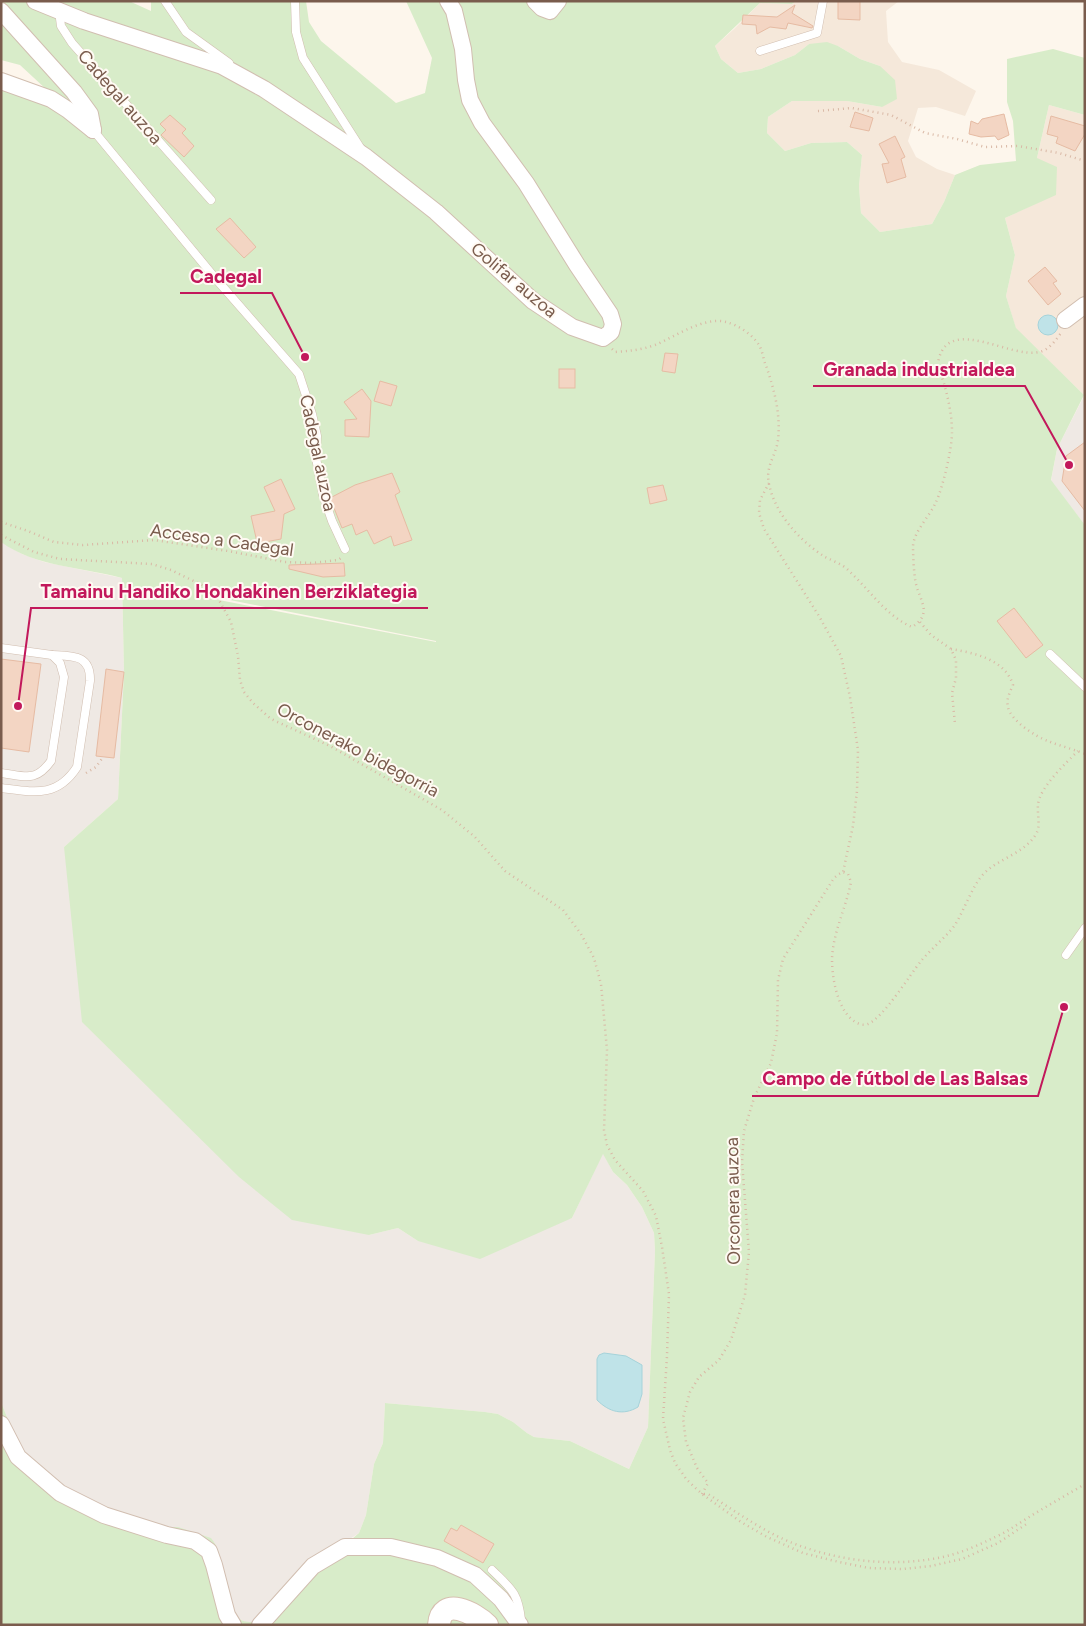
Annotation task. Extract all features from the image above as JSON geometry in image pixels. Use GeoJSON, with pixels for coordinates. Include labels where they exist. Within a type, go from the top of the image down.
{"type":"FeatureCollection","features":[{"type":"Feature","properties":{"kind":"street","name":"Cadegal auzoa"},"geometry":{"type":"LineString","coordinates":[[35,1],[84,21],[222,66],[264,89]]}},
{"type":"Feature","properties":{"kind":"street"},"geometry":{"type":"LineString","coordinates":[[448,1],[454,12],[470,100],[482,123],[526,183],[610,314],[613,324],[611,332],[602,338]]}},
{"type":"Feature","properties":{"kind":"street"},"geometry":{"type":"LineString","coordinates":[[535,1],[542,8],[550,11],[558,1]]}},
{"type":"Feature","properties":{"kind":"street","name":"Cadegal auzoa"},"geometry":{"type":"LineString","coordinates":[[1,11],[74,92],[90,114],[93,130]]}},
{"type":"Feature","properties":{"kind":"street","name":"Cadegal auzoa"},"geometry":{"type":"LineString","coordinates":[[1,81],[51,99],[93,130]]}},
{"type":"Feature","properties":{"kind":"street","name":"Golifar auzoa"},"geometry":{"type":"LineString","coordinates":[[264,89],[366,157],[436,212],[534,300],[572,328],[602,338]]}},
{"type":"Feature","properties":{"kind":"street"},"geometry":{"type":"LineString","coordinates":[[1065,320],[1085,305]]}},
{"type":"Feature","properties":{"kind":"street"},"geometry":{"type":"LineString","coordinates":[[1,1424],[18,1457],[60,1494],[104,1515],[167,1535],[195,1541],[209,1551],[227,1615],[233,1625]]}},
{"type":"Feature","properties":{"kind":"street"},"geometry":{"type":"LineString","coordinates":[[260,1625],[313,1566],[345,1547],[391,1548],[436,1558],[475,1575],[501,1599],[521,1625]]}},
{"type":"Feature","properties":{"kind":"street"},"geometry":{"type":"LineString","coordinates":[[439,1625],[442,1615],[446,1611],[458,1609],[473,1614],[487,1625]]}},
{"type":"Feature","properties":{"kind":"lane"},"geometry":{"type":"LineString","coordinates":[[165,1],[186,32],[264,89]]}},
{"type":"Feature","properties":{"kind":"lane"},"geometry":{"type":"LineString","coordinates":[[295,1],[296,32],[303,58],[366,157]]}},
{"type":"Feature","properties":{"kind":"lane"},"geometry":{"type":"LineString","coordinates":[[760,51],[817,33],[823,1]]}},
{"type":"Feature","properties":{"kind":"lane","name":"Cadegal auzoa"},"geometry":{"type":"LineString","coordinates":[[59,11],[61,26],[72,43],[211,200]]}},
{"type":"Feature","properties":{"kind":"lane","name":"Cadegal auzoa"},"geometry":{"type":"LineString","coordinates":[[93,130],[216,279],[299,374],[315,428],[316,458],[323,495],[332,522],[346,549]]}},
{"type":"Feature","properties":{"kind":"lane"},"geometry":{"type":"LineString","coordinates":[[1,648],[78,657],[85,662],[90,670],[77,766],[70,777],[48,791],[36,792],[1,788]]}},
{"type":"Feature","properties":{"kind":"lane"},"geometry":{"type":"LineString","coordinates":[[1,773],[31,777],[43,772],[51,761],[64,676],[60,663],[52,654]]}},
{"type":"Feature","properties":{"kind":"lane"},"geometry":{"type":"LineString","coordinates":[[1050,654],[1085,687]]}},
{"type":"Feature","properties":{"kind":"lane"},"geometry":{"type":"LineString","coordinates":[[1066,955],[1085,928]]}},
{"type":"Feature","properties":{"kind":"lane"},"geometry":{"type":"LineString","coordinates":[[492,1570],[514,1593],[519,1604],[521,1625]]}},
{"type":"Feature","properties":{"kind":"path"},"geometry":{"type":"LineString","coordinates":[[818,111],[852,108],[891,115],[925,133],[957,139],[985,148],[1018,146],[1059,153],[1085,161]]}},
{"type":"Feature","properties":{"kind":"path"},"geometry":{"type":"LineString","coordinates":[[602,338],[615,352],[635,351],[706,322],[724,321],[743,329],[759,345],[775,394],[779,420],[778,443],[769,464],[769,483],[776,506],[796,534],[824,556],[846,568],[885,609],[903,623],[912,627],[920,622],[923,616],[924,604],[916,584],[913,544],[936,502],[943,481],[952,434],[950,411],[944,384],[938,369],[939,359],[943,350],[952,342],[964,339],[986,342],[1020,352],[1038,352],[1052,346],[1064,329],[1065,320]]}},
{"type":"Feature","properties":{"kind":"path"},"geometry":{"type":"LineString","coordinates":[[769,483],[760,500],[759,513],[764,530],[820,616],[841,656],[850,696],[858,750],[857,791],[853,826],[843,872],[848,874],[851,882],[834,943],[832,958],[833,974],[842,1008],[854,1022],[862,1025],[869,1024],[878,1016],[898,994],[921,961],[954,925],[981,877],[995,865],[1030,843],[1038,832],[1038,803],[1049,781],[1078,751]]}},
{"type":"Feature","properties":{"kind":"path","name":"Acceso a Cadegal"},"geometry":{"type":"LineString","coordinates":[[1,522],[54,542],[83,545],[154,540],[285,562],[312,563],[338,560],[347,554],[346,549]]}},
{"type":"Feature","properties":{"kind":"path","name":"Orconerako bidegorria"},"geometry":{"type":"LineString","coordinates":[[1,535],[34,552],[60,559],[152,564],[171,570],[206,587],[219,600],[231,622],[238,656],[240,680],[244,692],[253,703],[271,719],[330,746],[442,810],[475,836],[505,871],[563,910],[581,934],[594,958],[601,984],[607,1050],[604,1130],[607,1145],[615,1160],[643,1192],[656,1216],[669,1294],[663,1419],[675,1463],[687,1480],[702,1494],[740,1522],[768,1537],[803,1553],[870,1568],[903,1569],[931,1566],[962,1559],[998,1544],[1028,1524]]}},
{"type":"Feature","properties":{"kind":"path"},"geometry":{"type":"LineString","coordinates":[[920,622],[931,635],[951,649],[989,659],[1010,675],[1013,684],[1008,695],[1008,708],[1012,717],[1047,741],[1085,754]]}},
{"type":"Feature","properties":{"kind":"path"},"geometry":{"type":"LineString","coordinates":[[951,649],[956,660],[956,678],[952,693],[955,724]]}},
{"type":"Feature","properties":{"kind":"path","name":"Orconera auzoa"},"geometry":{"type":"LineString","coordinates":[[702,1494],[708,1483],[697,1468],[686,1442],[684,1418],[690,1392],[699,1377],[719,1360],[731,1340],[744,1295],[749,1252],[742,1162],[744,1131],[754,1098],[771,1063],[777,1033],[778,980],[783,959],[804,923],[834,878],[843,872]]}},
{"type":"Feature","properties":{"kind":"path"},"geometry":{"type":"LineString","coordinates":[[702,1494],[708,1494],[756,1525],[790,1542],[820,1552],[858,1561],[894,1562],[948,1556],[972,1547],[1008,1530],[1085,1484]]}},
{"type":"Feature","properties":{"kind":"shaded area"},"geometry":{"type":"Polygon","coordinates":[[[796,1],[899,1],[886,11],[888,42],[902,62],[939,70],[976,91],[965,116],[936,107],[918,108],[908,141],[916,157],[937,169],[955,175],[944,202],[932,224],[880,232],[861,213],[859,186],[862,155],[847,142],[811,143],[785,151],[767,133],[768,117],[792,101],[847,101],[882,107],[880,66],[860,59],[838,46],[809,44],[795,55],[761,69],[738,73],[721,59],[715,46],[760,3],[792,4],[796,1]]]}},
{"type":"Feature","properties":{"kind":"shaded area"},"geometry":{"type":"Polygon","coordinates":[[[1049,105],[1085,115],[1084,395],[1016,329],[1006,296],[1015,255],[1005,218],[1056,194],[1037,158],[1049,105]]]}},
{"type":"Feature","properties":{"kind":"shaded area"},"geometry":{"type":"Polygon","coordinates":[[[1085,394],[1085,525],[1051,481],[1057,449],[1085,394]]]}},
{"type":"Feature","properties":{"kind":"shaded area"},"geometry":{"type":"Polygon","coordinates":[[[1,542],[22,554],[44,562],[122,578],[124,672],[118,799],[64,847],[369,1235],[398,1228],[418,1241],[572,1218],[603,1153],[613,1172],[627,1185],[642,1207],[654,1233],[655,1251],[648,1427],[629,1469],[570,1441],[534,1437],[498,1414],[385,1403],[383,1443],[374,1464],[366,1515],[359,1533],[253,1622],[245,1622],[238,1618],[160,1527],[104,1508],[59,1485],[32,1462],[16,1440],[1,1402],[1,542]]]}},
{"type":"Feature","properties":{"kind":"green space"},"geometry":{"type":"Polygon","coordinates":[[[1,1],[129,1],[151,11],[151,1],[306,1],[309,22],[321,41],[396,103],[425,93],[432,58],[406,1],[796,1],[792,4],[760,3],[715,46],[721,59],[738,73],[761,69],[795,55],[809,44],[827,42],[860,59],[880,66],[895,80],[897,99],[882,107],[847,101],[792,101],[768,117],[767,133],[785,151],[811,143],[847,142],[862,155],[859,186],[861,213],[880,232],[932,224],[944,202],[955,175],[980,165],[1016,161],[1013,121],[1007,102],[1007,59],[1053,49],[1085,58],[1085,115],[1049,105],[1037,158],[1057,167],[1056,195],[1005,218],[1015,255],[1006,296],[1016,328],[1084,395],[1057,449],[1051,480],[1085,525],[1085,1625],[1,1625],[1,1402],[16,1440],[32,1462],[59,1485],[104,1508],[160,1527],[178,1527],[211,1538],[220,1556],[233,1612],[242,1620],[253,1622],[359,1533],[366,1515],[374,1464],[383,1443],[385,1403],[498,1414],[534,1437],[570,1441],[629,1469],[648,1427],[655,1251],[654,1233],[642,1207],[627,1185],[613,1172],[603,1154],[572,1218],[480,1259],[418,1241],[398,1228],[369,1235],[292,1220],[239,1177],[82,1022],[64,847],[118,799],[124,672],[122,578],[29,557],[1,542],[1,74],[47,90],[20,65],[1,60],[1,1]],[[215,597],[219,600],[436,641],[215,597]]]}},
{"type":"Feature","properties":{"kind":"water"},"geometry":{"type":"Polygon","coordinates":[[[1048,315],[1055,318],[1058,325],[1055,332],[1048,335],[1041,332],[1038,325],[1041,318],[1048,315]]]}},
{"type":"Feature","properties":{"kind":"water"},"geometry":{"type":"Polygon","coordinates":[[[604,1353],[626,1356],[642,1365],[642,1394],[638,1407],[622,1412],[616,1411],[611,1410],[597,1400],[597,1359],[599,1355],[604,1353]]]}},
{"type":"Feature","properties":{"kind":"building"},"geometry":{"type":"Polygon","coordinates":[[[838,1],[860,1],[860,20],[838,19],[838,1]]]}},
{"type":"Feature","properties":{"kind":"building"},"geometry":{"type":"Polygon","coordinates":[[[795,5],[792,13],[813,26],[812,28],[788,23],[786,29],[770,27],[757,34],[756,25],[742,24],[743,15],[777,17],[795,5]]]}},
{"type":"Feature","properties":{"kind":"building"},"geometry":{"type":"Polygon","coordinates":[[[855,112],[873,118],[869,131],[850,127],[855,112]]]}},
{"type":"Feature","properties":{"kind":"building"},"geometry":{"type":"Polygon","coordinates":[[[1004,114],[1009,135],[998,140],[995,136],[981,137],[969,134],[971,121],[978,124],[982,119],[1004,114]]]}},
{"type":"Feature","properties":{"kind":"building"},"geometry":{"type":"Polygon","coordinates":[[[170,115],[186,129],[182,133],[194,146],[184,157],[161,135],[166,130],[160,124],[170,115]]]}},
{"type":"Feature","properties":{"kind":"building"},"geometry":{"type":"Polygon","coordinates":[[[1051,116],[1085,126],[1085,134],[1075,151],[1056,143],[1058,137],[1047,134],[1051,116]]]}},
{"type":"Feature","properties":{"kind":"building"},"geometry":{"type":"Polygon","coordinates":[[[895,136],[905,157],[901,159],[906,177],[887,183],[882,164],[889,163],[879,144],[895,136]]]}},
{"type":"Feature","properties":{"kind":"building"},"geometry":{"type":"Polygon","coordinates":[[[230,218],[256,247],[244,258],[216,229],[230,218]]]}},
{"type":"Feature","properties":{"kind":"building"},"geometry":{"type":"Polygon","coordinates":[[[1045,267],[1057,281],[1053,283],[1061,294],[1048,305],[1028,281],[1045,267]]]}},
{"type":"Feature","properties":{"kind":"building"},"geometry":{"type":"Polygon","coordinates":[[[665,353],[678,354],[675,373],[662,371],[665,353]]]}},
{"type":"Feature","properties":{"kind":"building"},"geometry":{"type":"Polygon","coordinates":[[[559,369],[575,369],[575,388],[559,388],[559,369]]]}},
{"type":"Feature","properties":{"kind":"building"},"geometry":{"type":"Polygon","coordinates":[[[380,381],[397,386],[391,406],[374,401],[380,381]]]}},
{"type":"Feature","properties":{"kind":"building"},"geometry":{"type":"Polygon","coordinates":[[[362,389],[371,401],[369,437],[345,436],[345,420],[357,419],[344,402],[362,389]]]}},
{"type":"Feature","properties":{"kind":"building"},"geometry":{"type":"Polygon","coordinates":[[[1085,442],[1085,511],[1062,481],[1066,456],[1085,442]]]}},
{"type":"Feature","properties":{"kind":"building"},"geometry":{"type":"Polygon","coordinates":[[[392,473],[400,492],[395,495],[412,540],[394,546],[391,536],[374,544],[367,530],[356,535],[352,524],[342,528],[330,498],[355,485],[392,473]]]}},
{"type":"Feature","properties":{"kind":"building"},"geometry":{"type":"Polygon","coordinates":[[[281,479],[295,509],[284,514],[281,539],[257,542],[251,516],[275,511],[264,487],[281,479]]]}},
{"type":"Feature","properties":{"kind":"building"},"geometry":{"type":"Polygon","coordinates":[[[663,485],[667,500],[650,504],[647,488],[663,485]]]}},
{"type":"Feature","properties":{"kind":"building"},"geometry":{"type":"Polygon","coordinates":[[[344,563],[345,576],[323,577],[289,569],[289,565],[344,563]]]}},
{"type":"Feature","properties":{"kind":"building"},"geometry":{"type":"Polygon","coordinates":[[[1014,608],[1043,645],[1026,658],[997,621],[1014,608]]]}},
{"type":"Feature","properties":{"kind":"building"},"geometry":{"type":"Polygon","coordinates":[[[1,659],[41,664],[29,752],[1,748],[1,659]]]}},
{"type":"Feature","properties":{"kind":"building"},"geometry":{"type":"Polygon","coordinates":[[[106,669],[124,672],[114,758],[96,756],[106,669]]]}},
{"type":"Feature","properties":{"kind":"building"},"geometry":{"type":"Polygon","coordinates":[[[461,1525],[494,1544],[483,1563],[444,1541],[451,1528],[457,1531],[461,1525]]]}},
{"type":"Feature","properties":{"kind":"place","name":"Cadegal"},"geometry":{"type":"Point","coordinates":[305,357]}},
{"type":"Feature","properties":{"kind":"place","name":"Granada industrialdea"},"geometry":{"type":"Point","coordinates":[1069,465]}},
{"type":"Feature","properties":{"kind":"place","name":"Tamainu Handiko Hondakinen Berziklategia"},"geometry":{"type":"Point","coordinates":[18,706]}},
{"type":"Feature","properties":{"kind":"place","name":"Campo de fútbol de Las Balsas"},"geometry":{"type":"Point","coordinates":[1064,1007]}}]}
